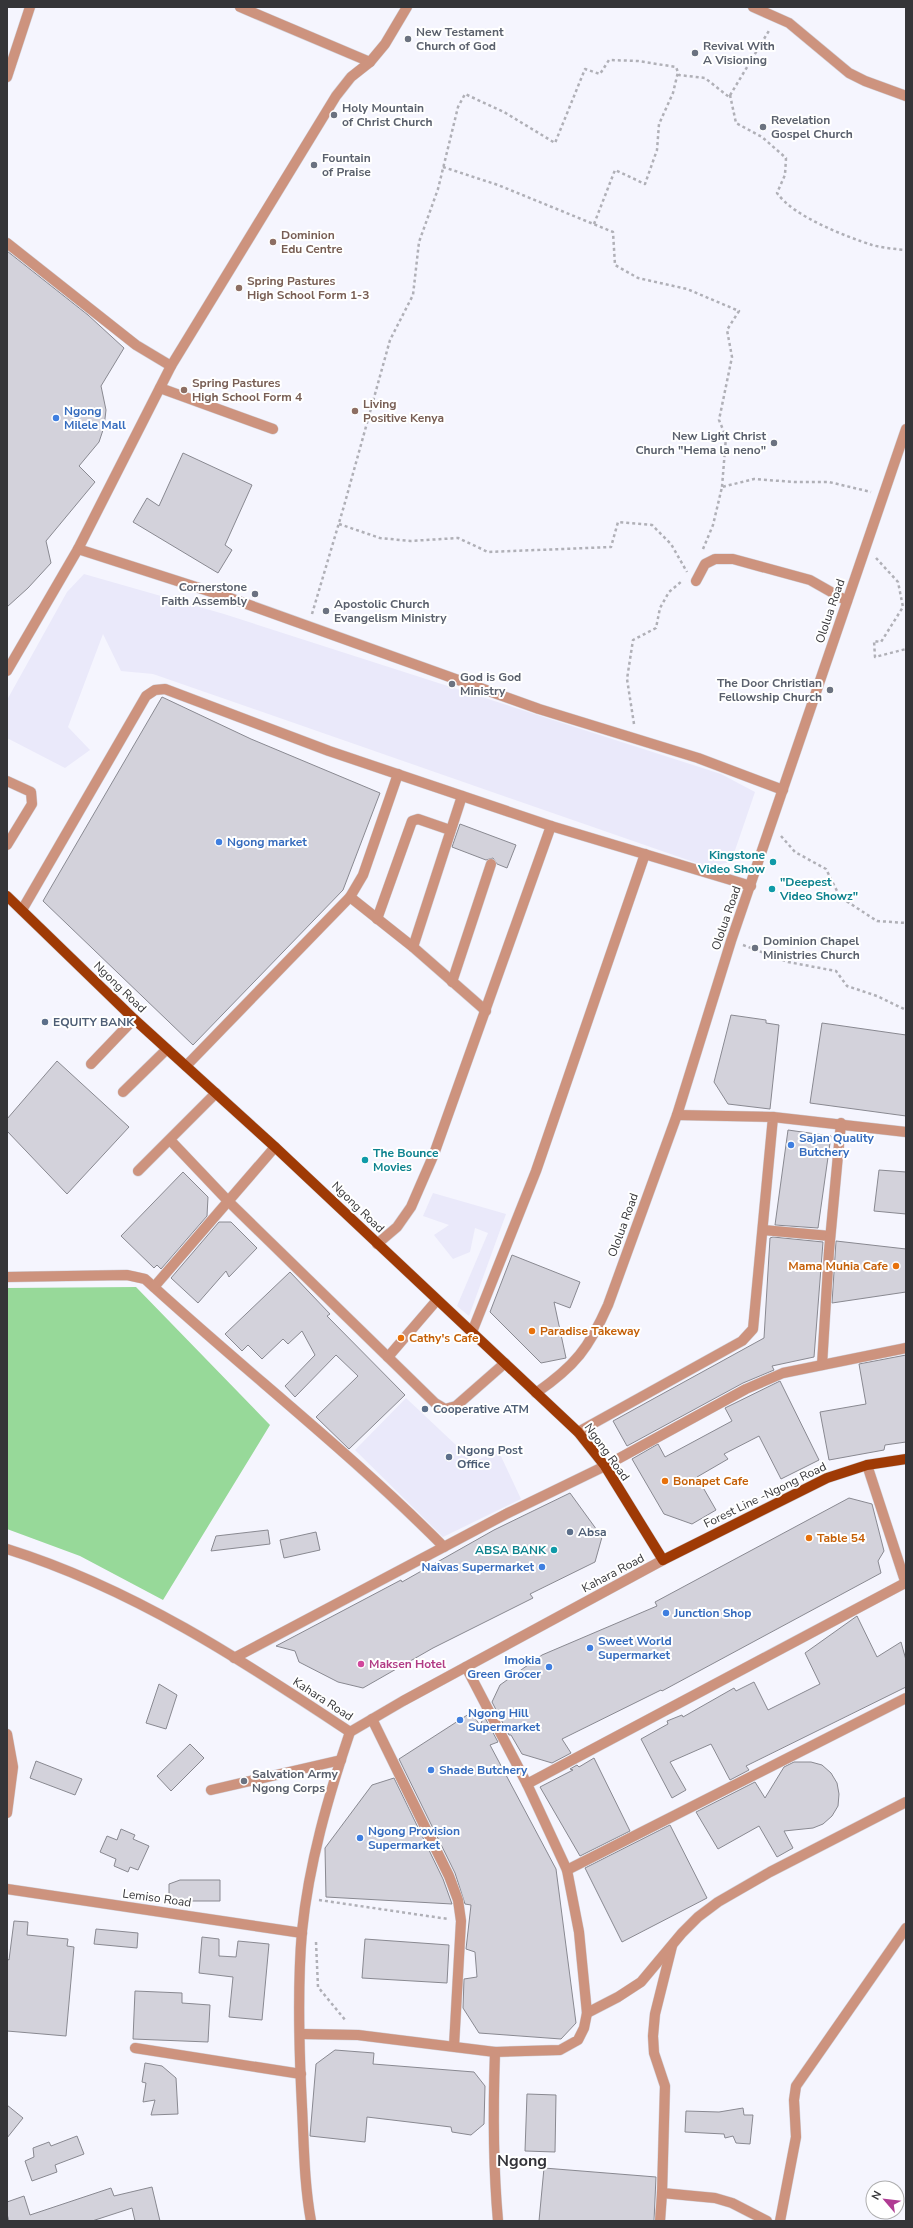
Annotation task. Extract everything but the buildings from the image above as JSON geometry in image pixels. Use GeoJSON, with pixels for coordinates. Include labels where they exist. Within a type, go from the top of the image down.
{"type":"FeatureCollection","features":[{"type":"Feature","properties":{"kind":"main road","name":"Ngong Road"},"geometry":{"type":"LineString","coordinates":[[7,896],[134,1019],[276,1147],[377,1244],[578,1432],[605,1466],[663,1560]]}},
{"type":"Feature","properties":{"kind":"main road","name":"Forest Line -Ngong Road"},"geometry":{"type":"LineString","coordinates":[[663,1560],[827,1478],[867,1465],[906,1459]]}},
{"type":"Feature","properties":{"kind":"street"},"geometry":{"type":"LineString","coordinates":[[7,77],[30,7]]}},
{"type":"Feature","properties":{"kind":"street"},"geometry":{"type":"LineString","coordinates":[[240,7],[370,62]]}},
{"type":"Feature","properties":{"kind":"street"},"geometry":{"type":"LineString","coordinates":[[7,671],[78,549],[171,366],[336,96],[351,76],[370,62],[398,25],[407,7]]}},
{"type":"Feature","properties":{"kind":"street"},"geometry":{"type":"LineString","coordinates":[[753,7],[789,23],[849,73],[865,81],[906,96]]}},
{"type":"Feature","properties":{"kind":"street"},"geometry":{"type":"LineString","coordinates":[[7,243],[136,345],[171,366]]}},
{"type":"Feature","properties":{"kind":"street"},"geometry":{"type":"LineString","coordinates":[[160,388],[273,429]]}},
{"type":"Feature","properties":{"kind":"street","name":"Ololua Road"},"geometry":{"type":"LineString","coordinates":[[536,1393],[560,1377],[580,1357],[595,1333],[608,1305],[678,1115],[732,941],[906,429]]}},
{"type":"Feature","properties":{"kind":"street"},"geometry":{"type":"LineString","coordinates":[[78,549],[227,597],[547,711],[698,758],[783,790]]}},
{"type":"Feature","properties":{"kind":"street"},"geometry":{"type":"LineString","coordinates":[[692,578],[705,564],[715,559],[733,559],[810,580],[847,601]]}},
{"type":"Feature","properties":{"kind":"street"},"geometry":{"type":"LineString","coordinates":[[22,910],[146,696],[155,690],[166,690],[398,774],[551,826],[751,886]]}},
{"type":"Feature","properties":{"kind":"street"},"geometry":{"type":"LineString","coordinates":[[186,1066],[350,898],[363,875],[398,774]]}},
{"type":"Feature","properties":{"kind":"street"},"geometry":{"type":"LineString","coordinates":[[7,781],[31,792],[32,804],[7,845]]}},
{"type":"Feature","properties":{"kind":"street"},"geometry":{"type":"LineString","coordinates":[[413,947],[462,796]]}},
{"type":"Feature","properties":{"kind":"street"},"geometry":{"type":"LineString","coordinates":[[377,919],[412,821],[418,819],[450,830]]}},
{"type":"Feature","properties":{"kind":"street"},"geometry":{"type":"LineString","coordinates":[[377,1244],[397,1227],[411,1206],[434,1154],[551,826]]}},
{"type":"Feature","properties":{"kind":"street"},"geometry":{"type":"LineString","coordinates":[[472,1332],[536,1171],[645,854]]}},
{"type":"Feature","properties":{"kind":"street"},"geometry":{"type":"LineString","coordinates":[[452,982],[491,864]]}},
{"type":"Feature","properties":{"kind":"street"},"geometry":{"type":"LineString","coordinates":[[350,898],[413,947],[486,1011]]}},
{"type":"Feature","properties":{"kind":"street"},"geometry":{"type":"LineString","coordinates":[[91,1064],[134,1019]]}},
{"type":"Feature","properties":{"kind":"street"},"geometry":{"type":"LineString","coordinates":[[123,1092],[167,1049]]}},
{"type":"Feature","properties":{"kind":"street"},"geometry":{"type":"LineString","coordinates":[[138,1171],[171,1141],[216,1093]]}},
{"type":"Feature","properties":{"kind":"street"},"geometry":{"type":"LineString","coordinates":[[678,1115],[773,1117],[841,1123],[906,1132]]}},
{"type":"Feature","properties":{"kind":"street"},"geometry":{"type":"LineString","coordinates":[[578,1432],[749,1336],[754,1320],[773,1117]]}},
{"type":"Feature","properties":{"kind":"street"},"geometry":{"type":"LineString","coordinates":[[822,1365],[830,1236],[841,1123]]}},
{"type":"Feature","properties":{"kind":"street"},"geometry":{"type":"LineString","coordinates":[[171,1141],[228,1201],[435,1403],[446,1409],[456,1406],[505,1363]]}},
{"type":"Feature","properties":{"kind":"street"},"geometry":{"type":"LineString","coordinates":[[154,1287],[276,1147]]}},
{"type":"Feature","properties":{"kind":"street"},"geometry":{"type":"LineString","coordinates":[[763,1230],[830,1236]]}},
{"type":"Feature","properties":{"kind":"street"},"geometry":{"type":"LineString","coordinates":[[7,1277],[135,1275],[145,1279],[326,1437],[413,1516],[444,1547]]}},
{"type":"Feature","properties":{"kind":"street"},"geometry":{"type":"LineString","coordinates":[[388,1357],[437,1300]]}},
{"type":"Feature","properties":{"kind":"street"},"geometry":{"type":"LineString","coordinates":[[234,1658],[508,1513],[605,1466],[746,1389],[783,1373],[906,1348]]}},
{"type":"Feature","properties":{"kind":"street"},"geometry":{"type":"LineString","coordinates":[[527,1784],[781,1647],[906,1584],[867,1465]]}},
{"type":"Feature","properties":{"kind":"street","name":"Kahara Road"},"geometry":{"type":"LineString","coordinates":[[7,1549],[50,1562],[107,1587],[165,1616],[350,1732],[663,1560]]}},
{"type":"Feature","properties":{"kind":"street"},"geometry":{"type":"LineString","coordinates":[[301,2034],[358,2035],[495,2052],[560,2050],[578,2040],[584,2028],[587,2013],[579,1932],[567,1870],[527,1784],[466,1667]]}},
{"type":"Feature","properties":{"kind":"street"},"geometry":{"type":"LineString","coordinates":[[567,1870],[906,1698]]}},
{"type":"Feature","properties":{"kind":"street"},"geometry":{"type":"LineString","coordinates":[[372,1719],[449,1876],[458,1900],[461,1921],[454,2046]]}},
{"type":"Feature","properties":{"kind":"street"},"geometry":{"type":"LineString","coordinates":[[311,2221],[306,2196],[301,2074],[299,2000],[302,1932],[307,1897],[322,1827],[350,1732]]}},
{"type":"Feature","properties":{"kind":"street"},"geometry":{"type":"LineString","coordinates":[[7,1734],[13,1767],[7,1813]]}},
{"type":"Feature","properties":{"kind":"street"},"geometry":{"type":"LineString","coordinates":[[211,1790],[341,1760]]}},
{"type":"Feature","properties":{"kind":"street"},"geometry":{"type":"LineString","coordinates":[[587,2013],[618,1998],[641,1982],[672,1944],[698,1917],[718,1902],[770,1872],[906,1802]]}},
{"type":"Feature","properties":{"kind":"street","name":"Lemiso Road"},"geometry":{"type":"LineString","coordinates":[[7,1889],[302,1932]]}},
{"type":"Feature","properties":{"kind":"street"},"geometry":{"type":"LineString","coordinates":[[780,2221],[796,2138],[794,2100],[796,2086],[906,1928]]}},
{"type":"Feature","properties":{"kind":"street"},"geometry":{"type":"LineString","coordinates":[[660,2221],[665,2086],[654,2054],[653,2036],[655,2014],[672,1944]]}},
{"type":"Feature","properties":{"kind":"street"},"geometry":{"type":"LineString","coordinates":[[135,2048],[301,2074]]}},
{"type":"Feature","properties":{"kind":"street"},"geometry":{"type":"LineString","coordinates":[[495,2052],[493,2102],[494,2176],[498,2221]]}},
{"type":"Feature","properties":{"kind":"street"},"geometry":{"type":"LineString","coordinates":[[662,2193],[715,2198],[732,2203],[766,2221]]}},
{"type":"Feature","properties":{"kind":"path"},"geometry":{"type":"LineString","coordinates":[[775,22],[730,95],[736,123],[762,137],[786,158],[785,175],[778,194],[784,202],[810,218],[845,234],[873,245],[906,250]]}},
{"type":"Feature","properties":{"kind":"path"},"geometry":{"type":"LineString","coordinates":[[314,629],[311,620],[316,596],[339,524],[390,340],[413,295],[419,242],[438,189],[458,107],[465,94],[504,112],[555,143],[584,69],[600,74],[609,60],[638,61],[676,67],[679,75],[705,78],[729,97],[730,95]]}},
{"type":"Feature","properties":{"kind":"path"},"geometry":{"type":"LineString","coordinates":[[594,224],[615,170],[645,184],[657,150],[658,124],[673,93],[678,72]]}},
{"type":"Feature","properties":{"kind":"path"},"geometry":{"type":"LineString","coordinates":[[443,168],[498,185],[613,232],[615,265],[638,278],[687,289],[739,311],[727,330],[732,357],[719,420],[726,437],[722,487]]}},
{"type":"Feature","properties":{"kind":"path"},"geometry":{"type":"LineString","coordinates":[[339,524],[380,538],[410,541],[458,538],[488,552],[611,547],[618,522],[652,525],[671,544],[692,578]]}},
{"type":"Feature","properties":{"kind":"path"},"geometry":{"type":"LineString","coordinates":[[867,544],[883,568],[898,582],[903,607],[881,642],[874,641],[875,657],[906,649]]}},
{"type":"Feature","properties":{"kind":"path"},"geometry":{"type":"LineString","coordinates":[[771,825],[795,852],[826,869],[840,897],[877,921],[906,923]]}},
{"type":"Feature","properties":{"kind":"path"},"geometry":{"type":"LineString","coordinates":[[732,941],[788,962],[836,971],[847,986],[877,996],[906,1010]]}},
{"type":"Feature","properties":{"kind":"path"},"geometry":{"type":"LineString","coordinates":[[307,1897],[461,1921]]}},
{"type":"Feature","properties":{"kind":"path"},"geometry":{"type":"LineString","coordinates":[[316,1936],[318,1987],[358,2035]]}},
{"type":"Feature","properties":{"kind":"shaded area"},"geometry":{"type":"Polygon","coordinates":[[[84,574],[224,614],[721,774],[755,792],[731,862],[708,867],[153,674],[121,671],[103,634],[68,727],[90,750],[65,768],[7,738],[7,700],[67,592],[84,574]]]}},
{"type":"Feature","properties":{"kind":"shaded area"},"geometry":{"type":"Polygon","coordinates":[[[433,1193],[506,1214],[469,1316],[457,1306],[488,1233],[475,1228],[470,1252],[453,1259],[434,1235],[449,1225],[423,1216],[433,1193]]]}},
{"type":"Feature","properties":{"kind":"shaded area"},"geometry":{"type":"Polygon","coordinates":[[[406,1398],[474,1462],[498,1450],[521,1499],[443,1537],[355,1450],[406,1398]]]}},
{"type":"Feature","properties":{"kind":"green space"},"geometry":{"type":"Polygon","coordinates":[[[136,1287],[270,1425],[163,1600],[80,1556],[7,1529],[7,1288],[136,1287]]]}},
{"type":"Feature","properties":{"kind":"place","name":"New Testament Church of God"},"geometry":{"type":"Point","coordinates":[408,39]}},
{"type":"Feature","properties":{"kind":"place","name":"Revival With A Visioning"},"geometry":{"type":"Point","coordinates":[695,53]}},
{"type":"Feature","properties":{"kind":"place","name":"Holy Mountain of Christ Church"},"geometry":{"type":"Point","coordinates":[334,115]}},
{"type":"Feature","properties":{"kind":"place","name":"Revelation Gospel Church"},"geometry":{"type":"Point","coordinates":[763,127]}},
{"type":"Feature","properties":{"kind":"place","name":"Fountain of Praise"},"geometry":{"type":"Point","coordinates":[314,165]}},
{"type":"Feature","properties":{"kind":"place","name":"Dominion Edu Centre"},"geometry":{"type":"Point","coordinates":[273,242]}},
{"type":"Feature","properties":{"kind":"place","name":"Spring Pastures High School Form 1-3"},"geometry":{"type":"Point","coordinates":[239,288]}},
{"type":"Feature","properties":{"kind":"place","name":"Spring Pastures High School Form 4"},"geometry":{"type":"Point","coordinates":[184,390]}},
{"type":"Feature","properties":{"kind":"place","name":"Living Positive Kenya"},"geometry":{"type":"Point","coordinates":[355,411]}},
{"type":"Feature","properties":{"kind":"place","name":"Ngong Milele Mall"},"geometry":{"type":"Point","coordinates":[56,418]}},
{"type":"Feature","properties":{"kind":"place","name":"New Light Christ Church \"Hema la neno\""},"geometry":{"type":"Point","coordinates":[774,443]}},
{"type":"Feature","properties":{"kind":"place","name":"Cornerstone Faith Assembly"},"geometry":{"type":"Point","coordinates":[255,594]}},
{"type":"Feature","properties":{"kind":"place","name":"Apostolic Church Evangelism Ministry"},"geometry":{"type":"Point","coordinates":[326,611]}},
{"type":"Feature","properties":{"kind":"place","name":"God is God Ministry"},"geometry":{"type":"Point","coordinates":[452,684]}},
{"type":"Feature","properties":{"kind":"place","name":"The Door Christian Fellowship Church"},"geometry":{"type":"Point","coordinates":[830,690]}},
{"type":"Feature","properties":{"kind":"place","name":"Ngong market"},"geometry":{"type":"Point","coordinates":[219,842]}},
{"type":"Feature","properties":{"kind":"place","name":"Kingstone Video Show"},"geometry":{"type":"Point","coordinates":[773,862]}},
{"type":"Feature","properties":{"kind":"place","name":"\"Deepest Video Showz\""},"geometry":{"type":"Point","coordinates":[772,889]}},
{"type":"Feature","properties":{"kind":"place","name":"Dominion Chapel Ministries Church"},"geometry":{"type":"Point","coordinates":[755,948]}},
{"type":"Feature","properties":{"kind":"place","name":"EQUITY BANK"},"geometry":{"type":"Point","coordinates":[45,1022]}},
{"type":"Feature","properties":{"kind":"place","name":"Sajan Quality Butchery"},"geometry":{"type":"Point","coordinates":[791,1145]}},
{"type":"Feature","properties":{"kind":"place","name":"The Bounce Movies"},"geometry":{"type":"Point","coordinates":[365,1160]}},
{"type":"Feature","properties":{"kind":"place","name":"Mama Muhia Cafe"},"geometry":{"type":"Point","coordinates":[896,1266]}},
{"type":"Feature","properties":{"kind":"place","name":"Paradise Takeway"},"geometry":{"type":"Point","coordinates":[532,1331]}},
{"type":"Feature","properties":{"kind":"place","name":"Cathy's Cafe"},"geometry":{"type":"Point","coordinates":[401,1338]}},
{"type":"Feature","properties":{"kind":"place","name":"Cooperative ATM"},"geometry":{"type":"Point","coordinates":[425,1409]}},
{"type":"Feature","properties":{"kind":"place","name":"Ngong Post Office"},"geometry":{"type":"Point","coordinates":[449,1457]}},
{"type":"Feature","properties":{"kind":"place","name":"Bonapet Cafe"},"geometry":{"type":"Point","coordinates":[665,1481]}},
{"type":"Feature","properties":{"kind":"place","name":"Absa"},"geometry":{"type":"Point","coordinates":[570,1532]}},
{"type":"Feature","properties":{"kind":"place","name":"Table 54"},"geometry":{"type":"Point","coordinates":[809,1538]}},
{"type":"Feature","properties":{"kind":"place","name":"ABSA BANK"},"geometry":{"type":"Point","coordinates":[554,1550]}},
{"type":"Feature","properties":{"kind":"place","name":"Naivas Supermarket"},"geometry":{"type":"Point","coordinates":[542,1567]}},
{"type":"Feature","properties":{"kind":"place","name":"Junction Shop"},"geometry":{"type":"Point","coordinates":[666,1613]}},
{"type":"Feature","properties":{"kind":"place","name":"Sweet World Supermarket"},"geometry":{"type":"Point","coordinates":[590,1648]}},
{"type":"Feature","properties":{"kind":"place","name":"Maksen Hotel"},"geometry":{"type":"Point","coordinates":[361,1664]}},
{"type":"Feature","properties":{"kind":"place","name":"Imokia Green Grocer"},"geometry":{"type":"Point","coordinates":[549,1667]}},
{"type":"Feature","properties":{"kind":"place","name":"Ngong Hill Supermarket"},"geometry":{"type":"Point","coordinates":[460,1720]}},
{"type":"Feature","properties":{"kind":"place","name":"Shade Butchery"},"geometry":{"type":"Point","coordinates":[431,1770]}},
{"type":"Feature","properties":{"kind":"place","name":"Salvation Army Ngong Corps"},"geometry":{"type":"Point","coordinates":[244,1781]}},
{"type":"Feature","properties":{"kind":"place","name":"Ngong Provision Supermarket"},"geometry":{"type":"Point","coordinates":[360,1838]}},
{"type":"Feature","properties":{"kind":"district","name":"Ngong"},"geometry":{"type":"Point","coordinates":[522,2160]}}]}
